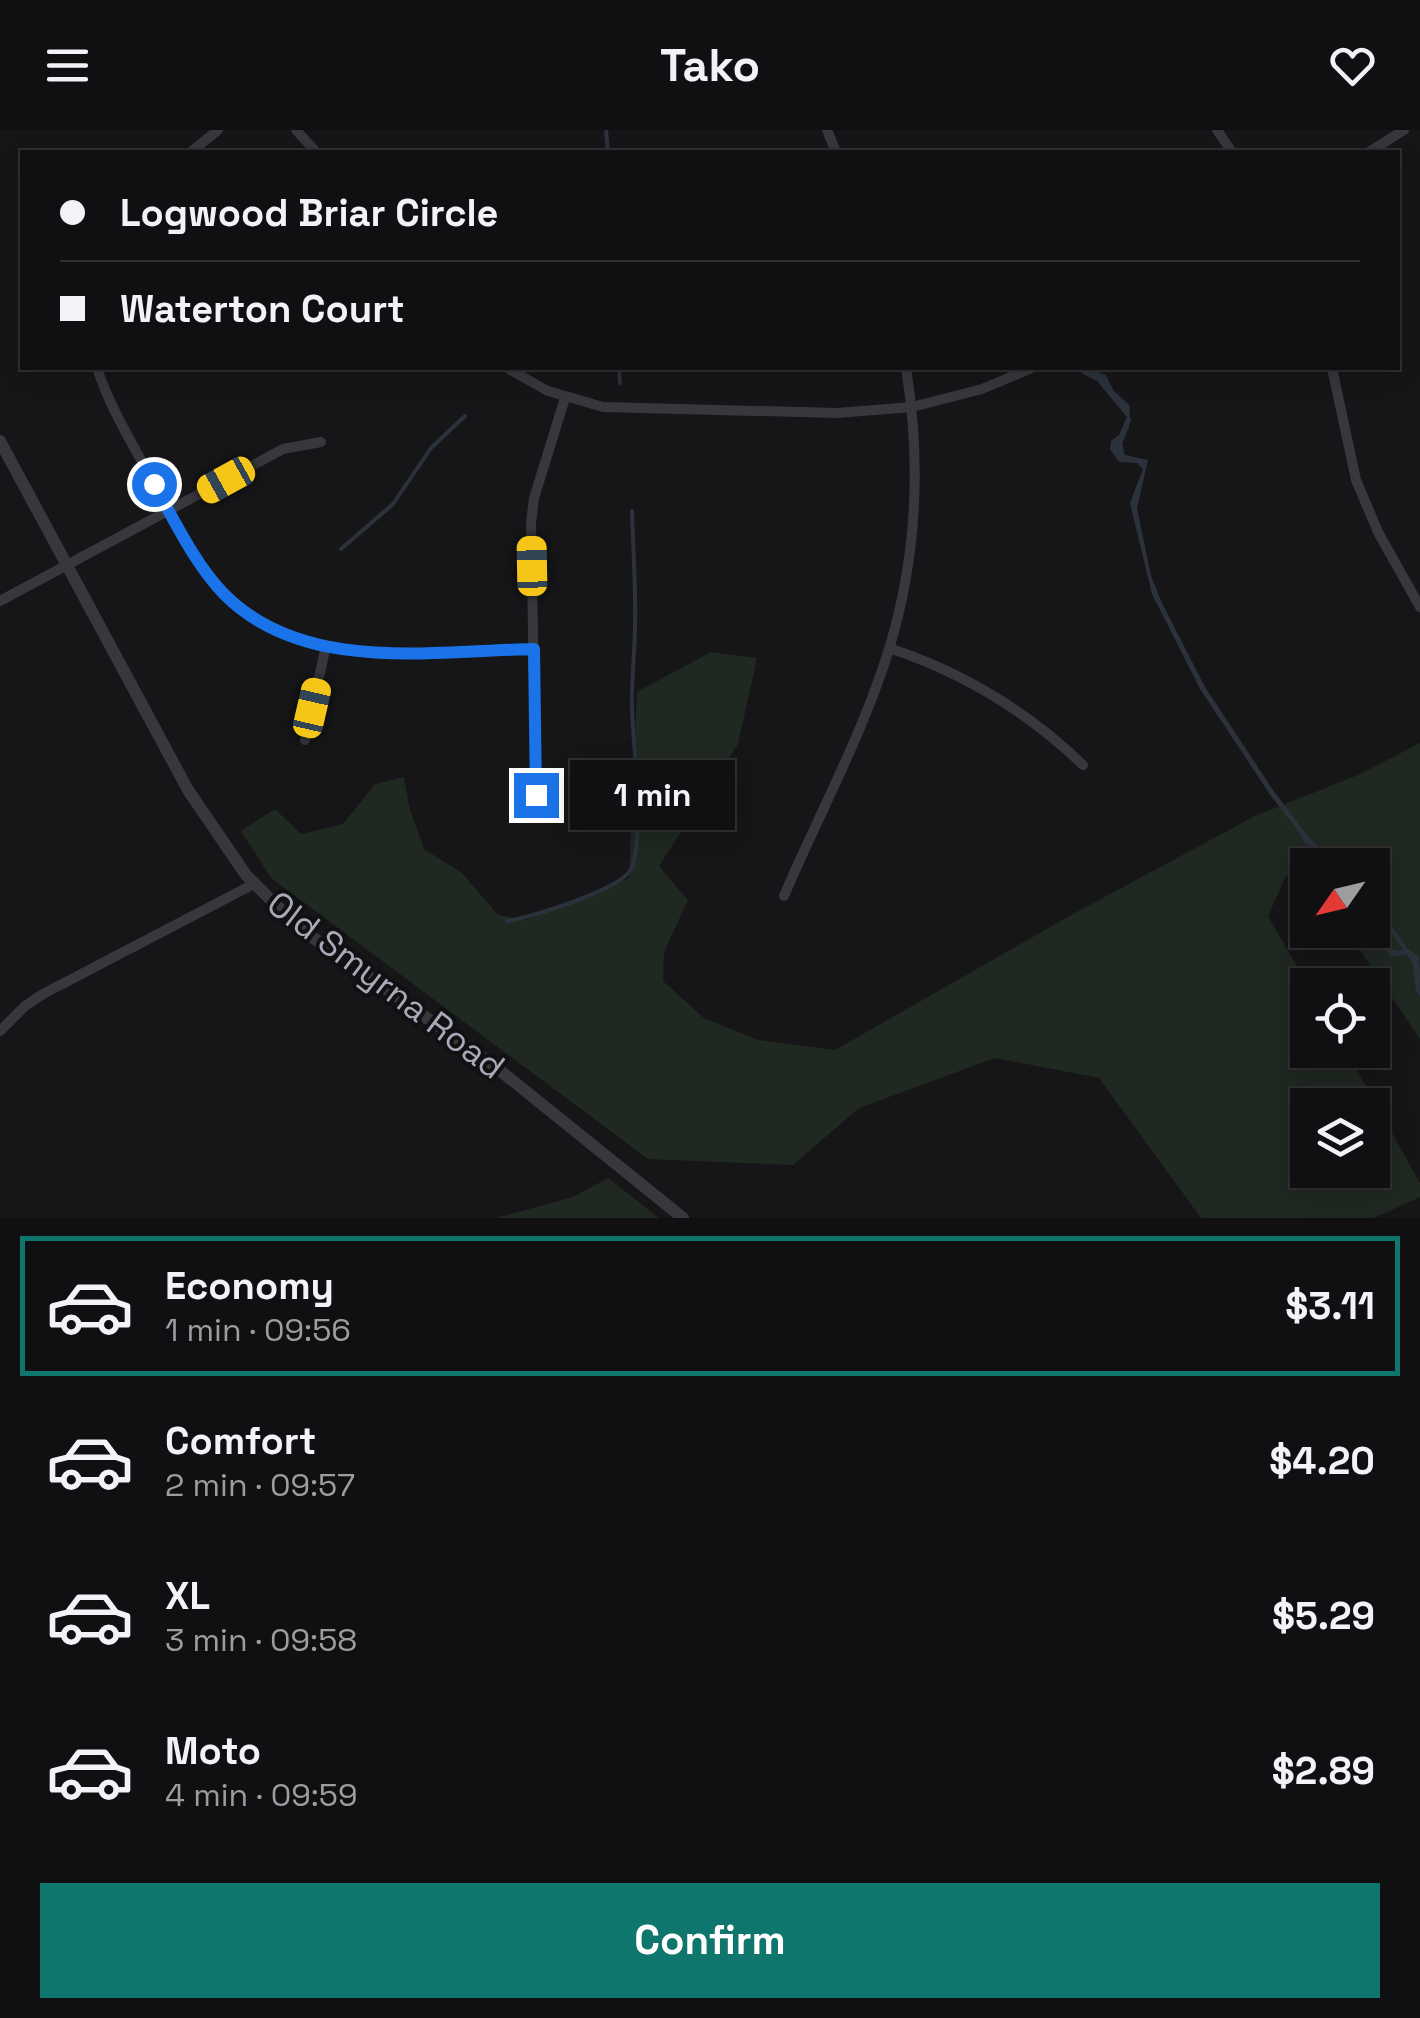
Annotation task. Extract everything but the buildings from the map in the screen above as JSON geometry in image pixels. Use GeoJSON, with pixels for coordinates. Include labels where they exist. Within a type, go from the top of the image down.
{"type":"FeatureCollection","features":[{"type":"Feature","properties":{"kind":"street"},"geometry":{"type":"LineString","coordinates":[[193,150],[218,130]]}},
{"type":"Feature","properties":{"kind":"street"},"geometry":{"type":"LineString","coordinates":[[296,130],[314,150]]}},
{"type":"Feature","properties":{"kind":"street"},"geometry":{"type":"LineString","coordinates":[[1372,150],[1404,130]]}},
{"type":"Feature","properties":{"kind":"street"},"geometry":{"type":"LineString","coordinates":[[98,370],[169,512],[208,574],[230,599],[284,633],[326,646],[378,653],[534,649]]}},
{"type":"Feature","properties":{"kind":"street"},"geometry":{"type":"LineString","coordinates":[[511,370],[565,398],[603,406],[854,413],[912,407],[982,389],[1027,370]]}},
{"type":"Feature","properties":{"kind":"street"},"geometry":{"type":"LineString","coordinates":[[784,896],[862,721],[889,648],[906,578],[916,472],[906,370]]}},
{"type":"Feature","properties":{"kind":"street"},"geometry":{"type":"LineString","coordinates":[[1332,370],[1356,480],[1378,532],[1420,607]]}},
{"type":"Feature","properties":{"kind":"street"},"geometry":{"type":"LineString","coordinates":[[536,795],[531,523],[534,498],[565,398]]}},
{"type":"Feature","properties":{"kind":"street","name":"Old Smyrna Road"},"geometry":{"type":"LineString","coordinates":[[0,441],[188,790],[254,884],[319,944],[492,1064],[683,1218]]}},
{"type":"Feature","properties":{"kind":"street"},"geometry":{"type":"LineString","coordinates":[[0,601],[284,449],[321,442]]}},
{"type":"Feature","properties":{"kind":"street"},"geometry":{"type":"LineString","coordinates":[[306,740],[326,646]]}},
{"type":"Feature","properties":{"kind":"street"},"geometry":{"type":"LineString","coordinates":[[889,648],[992,695],[1050,734],[1083,765]]}},
{"type":"Feature","properties":{"kind":"street"},"geometry":{"type":"LineString","coordinates":[[0,1031],[43,994],[254,884]]}},
{"type":"Feature","properties":{"kind":"shaded area"},"geometry":{"type":"Polygon","coordinates":[[[1094,370],[1106,375],[1113,390],[1130,406],[1129,427],[1119,449],[1125,455],[1148,460],[1137,508],[1151,576],[1162,603],[1205,687],[1273,790],[1309,838],[1322,848],[1305,844],[1271,796],[1200,689],[1152,594],[1130,503],[1143,469],[1137,463],[1119,462],[1110,449],[1127,417],[1097,381],[1081,373],[1094,370]]]}},
{"type":"Feature","properties":{"kind":"shaded area"},"geometry":{"type":"Polygon","coordinates":[[[711,652],[757,658],[738,744],[659,866],[688,900],[664,952],[663,981],[704,1018],[758,1040],[835,1050],[1255,816],[1358,775],[1420,743],[1420,1039],[1390,995],[1390,968],[1372,968],[1358,948],[1390,948],[1390,848],[1290,848],[1290,877],[1286,876],[1268,916],[1298,968],[1290,968],[1290,1068],[1356,1068],[1367,1088],[1290,1088],[1290,1188],[1390,1188],[1390,1129],[1420,1183],[1420,1197],[1374,1218],[1201,1218],[1099,1078],[995,1058],[859,1108],[793,1165],[648,1159],[271,878],[241,831],[275,809],[301,834],[343,824],[375,784],[404,777],[424,849],[462,873],[498,915],[525,920],[629,878],[637,692],[711,652]]]}},
{"type":"Feature","properties":{"kind":"shaded area"},"geometry":{"type":"Polygon","coordinates":[[[1384,948],[1409,949],[1419,957],[1420,996],[1412,956],[1392,957],[1384,948]]]}},
{"type":"Feature","properties":{"kind":"shaded area"},"geometry":{"type":"Polygon","coordinates":[[[608,1178],[659,1218],[496,1218],[573,1197],[608,1178]]]}},
{"type":"Feature","properties":{"kind":"waterway"},"geometry":{"type":"LineString","coordinates":[[606,130],[608,150]]}},
{"type":"Feature","properties":{"kind":"waterway"},"geometry":{"type":"LineString","coordinates":[[619,370],[620,383]]}},
{"type":"Feature","properties":{"kind":"waterway"},"geometry":{"type":"LineString","coordinates":[[341,549],[393,504],[431,448],[465,416]]}},
{"type":"Feature","properties":{"kind":"waterway"},"geometry":{"type":"LineString","coordinates":[[1123,457],[1120,444],[1129,419]]}},
{"type":"Feature","properties":{"kind":"waterway"},"geometry":{"type":"LineString","coordinates":[[507,921],[594,893],[631,869],[638,815],[632,709],[632,511]]}},
{"type":"Feature","properties":{"kind":"waterway"},"geometry":{"type":"LineString","coordinates":[[1390,927],[1417,966],[1420,978]]}},
{"type":"Feature","properties":{"kind":"route"},"geometry":{"type":"LineString","coordinates":[[154,484],[222,591],[284,633],[304,641],[371,653],[534,649],[536,795]]}}]}
